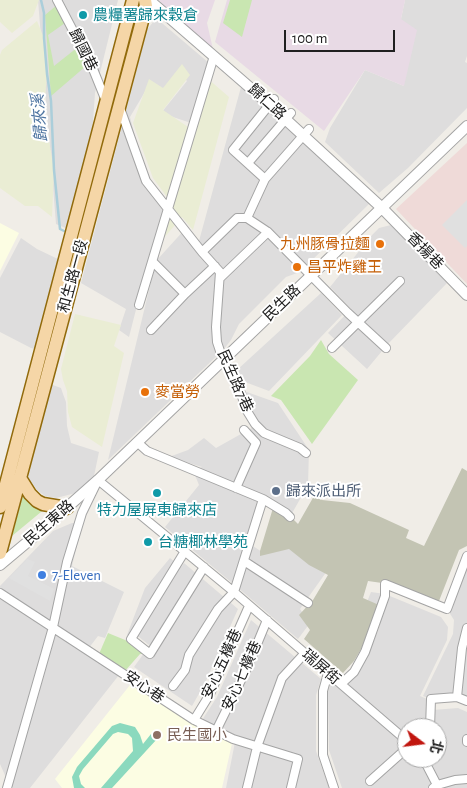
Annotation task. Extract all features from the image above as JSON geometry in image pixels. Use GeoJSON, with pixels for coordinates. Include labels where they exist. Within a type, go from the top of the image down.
{"type":"FeatureCollection","features":[{"type":"Feature","properties":{"kind":"main road","name":"和生路一段"},"geometry":{"type":"LineString","coordinates":[[0,508],[133,0]]}},
{"type":"Feature","properties":{"kind":"main road","name":"和生路一段"},"geometry":{"type":"LineString","coordinates":[[0,553],[147,0]]}},
{"type":"Feature","properties":{"kind":"main road"},"geometry":{"type":"LineString","coordinates":[[20,478],[37,501],[43,504],[67,508]]}},
{"type":"Feature","properties":{"kind":"street","name":"歸國巷"},"geometry":{"type":"LineString","coordinates":[[57,0],[93,69],[106,102]]}},
{"type":"Feature","properties":{"kind":"street","name":"歸仁路"},"geometry":{"type":"LineString","coordinates":[[147,0],[306,132],[382,208]]}},
{"type":"Feature","properties":{"kind":"street"},"geometry":{"type":"LineString","coordinates":[[139,305],[214,56]]}},
{"type":"Feature","properties":{"kind":"street"},"geometry":{"type":"LineString","coordinates":[[106,102],[119,106]]}},
{"type":"Feature","properties":{"kind":"street"},"geometry":{"type":"LineString","coordinates":[[265,179],[233,150],[272,102]]}},
{"type":"Feature","properties":{"kind":"street","name":"民生路7巷"},"geometry":{"type":"LineString","coordinates":[[119,106],[146,181],[220,272],[216,328],[217,342],[223,360],[238,388],[247,411],[255,424],[264,433],[300,448],[306,453]]}},
{"type":"Feature","properties":{"kind":"street"},"geometry":{"type":"LineString","coordinates":[[248,163],[289,117]]}},
{"type":"Feature","properties":{"kind":"street","name":"民生路"},"geometry":{"type":"LineString","coordinates":[[98,480],[467,126]]}},
{"type":"Feature","properties":{"kind":"street"},"geometry":{"type":"LineString","coordinates":[[247,218],[265,179],[306,132]]}},
{"type":"Feature","properties":{"kind":"street","name":"香揚巷"},"geometry":{"type":"LineString","coordinates":[[382,208],[467,295]]}},
{"type":"Feature","properties":{"kind":"street"},"geometry":{"type":"LineString","coordinates":[[202,252],[237,218],[247,218],[268,232],[348,313],[386,348]]}},
{"type":"Feature","properties":{"kind":"street"},"geometry":{"type":"LineString","coordinates":[[220,278],[268,232]]}},
{"type":"Feature","properties":{"kind":"street"},"geometry":{"type":"LineString","coordinates":[[153,262],[185,294]]}},
{"type":"Feature","properties":{"kind":"street"},"geometry":{"type":"LineString","coordinates":[[151,330],[215,266]]}},
{"type":"Feature","properties":{"kind":"street"},"geometry":{"type":"LineString","coordinates":[[332,348],[400,281]]}},
{"type":"Feature","properties":{"kind":"street"},"geometry":{"type":"LineString","coordinates":[[236,488],[256,443],[244,430]]}},
{"type":"Feature","properties":{"kind":"street"},"geometry":{"type":"LineString","coordinates":[[137,442],[147,451],[263,499],[290,517]]}},
{"type":"Feature","properties":{"kind":"street"},"geometry":{"type":"LineString","coordinates":[[7,788],[53,627],[67,562],[82,513],[98,480]]}},
{"type":"Feature","properties":{"kind":"street","name":"民生東路"},"geometry":{"type":"LineString","coordinates":[[0,565],[98,480]]}},
{"type":"Feature","properties":{"kind":"street","name":"瑞屏街"},"geometry":{"type":"LineString","coordinates":[[98,480],[234,592],[397,733]]}},
{"type":"Feature","properties":{"kind":"street"},"geometry":{"type":"LineString","coordinates":[[174,686],[185,670],[190,655],[218,609],[234,592],[263,499]]}},
{"type":"Feature","properties":{"kind":"street"},"geometry":{"type":"LineString","coordinates":[[185,551],[131,639],[150,654],[204,567]]}},
{"type":"Feature","properties":{"kind":"street"},"geometry":{"type":"LineString","coordinates":[[341,684],[354,672],[365,652],[385,596],[384,584],[447,609],[467,556]]}},
{"type":"Feature","properties":{"kind":"street"},"geometry":{"type":"LineString","coordinates":[[244,561],[308,603]]}},
{"type":"Feature","properties":{"kind":"street","name":"安心巷"},"geometry":{"type":"LineString","coordinates":[[0,593],[194,720],[232,739],[298,759],[291,788]]}},
{"type":"Feature","properties":{"kind":"street","name":"安心五橫巷"},"geometry":{"type":"LineString","coordinates":[[194,720],[210,694],[249,606]]}},
{"type":"Feature","properties":{"kind":"street","name":"安心七橫巷"},"geometry":{"type":"LineString","coordinates":[[216,731],[248,666],[267,620]]}},
{"type":"Feature","properties":{"kind":"street"},"geometry":{"type":"LineString","coordinates":[[457,697],[467,628]]}},
{"type":"Feature","properties":{"kind":"street"},"geometry":{"type":"LineString","coordinates":[[247,788],[257,747],[282,678],[305,653]]}},
{"type":"Feature","properties":{"kind":"street"},"geometry":{"type":"LineString","coordinates":[[328,673],[323,691],[323,755],[334,788]]}},
{"type":"Feature","properties":{"kind":"street"},"geometry":{"type":"LineString","coordinates":[[430,718],[431,699],[457,697],[467,701]]}},
{"type":"Feature","properties":{"kind":"street"},"geometry":{"type":"LineString","coordinates":[[370,781],[397,757]]}},
{"type":"Feature","properties":{"kind":"street"},"geometry":{"type":"LineString","coordinates":[[427,768],[436,787],[455,780],[467,779]]}},
{"type":"Feature","properties":{"kind":"shaded area"},"geometry":{"type":"Polygon","coordinates":[[[0,0],[39,0],[33,16],[12,33],[0,22],[0,0]]]}},
{"type":"Feature","properties":{"kind":"shaded area"},"geometry":{"type":"Polygon","coordinates":[[[38,0],[118,0],[95,93],[92,136],[68,229],[56,224],[38,0]]]}},
{"type":"Feature","properties":{"kind":"shaded area"},"geometry":{"type":"Polygon","coordinates":[[[159,0],[215,0],[207,23],[213,49],[168,11],[159,0]]]}},
{"type":"Feature","properties":{"kind":"shaded area"},"geometry":{"type":"Polygon","coordinates":[[[227,0],[405,0],[401,19],[417,30],[404,86],[365,70],[324,131],[215,42],[227,0]]]}},
{"type":"Feature","properties":{"kind":"shaded area"},"geometry":{"type":"Polygon","coordinates":[[[405,0],[467,0],[467,56],[465,62],[467,63],[467,108],[408,168],[379,193],[325,142],[330,128],[365,70],[404,86],[401,19],[405,0]]]}},
{"type":"Feature","properties":{"kind":"shaded area"},"geometry":{"type":"Polygon","coordinates":[[[156,18],[209,63],[191,123],[161,113],[187,81],[179,71],[161,93],[149,85],[130,117],[146,179],[167,206],[129,337],[119,330],[126,309],[81,283],[147,30],[156,18]]]}},
{"type":"Feature","properties":{"kind":"shaded area"},"geometry":{"type":"Polygon","coordinates":[[[37,21],[44,38],[47,74],[44,111],[54,170],[52,217],[38,206],[25,206],[0,188],[0,55],[2,50],[37,21]]]}},
{"type":"Feature","properties":{"kind":"shaded area"},"geometry":{"type":"Polygon","coordinates":[[[182,64],[190,75],[163,110],[191,129],[207,78],[229,97],[193,230],[182,217],[156,247],[170,201],[153,178],[133,123],[149,79],[163,88],[182,64]]]}},
{"type":"Feature","properties":{"kind":"shaded area"},"geometry":{"type":"Polygon","coordinates":[[[241,87],[370,203],[300,272],[286,277],[239,324],[224,349],[108,460],[156,261],[187,227],[199,241],[241,87]]]}},
{"type":"Feature","properties":{"kind":"shaded area"},"geometry":{"type":"Polygon","coordinates":[[[467,143],[467,284],[396,209],[467,143]]]}},
{"type":"Feature","properties":{"kind":"shaded area"},"geometry":{"type":"Polygon","coordinates":[[[467,200],[467,246],[465,248],[442,225],[467,200]]]}},
{"type":"Feature","properties":{"kind":"shaded area"},"geometry":{"type":"Polygon","coordinates":[[[0,223],[19,233],[0,271],[0,223]]]}},
{"type":"Feature","properties":{"kind":"shaded area"},"geometry":{"type":"Polygon","coordinates":[[[391,225],[447,283],[387,345],[367,369],[328,333],[351,309],[330,287],[373,234],[379,228],[391,225]]]}},
{"type":"Feature","properties":{"kind":"shaded area"},"geometry":{"type":"Polygon","coordinates":[[[21,238],[37,249],[62,261],[39,350],[31,348],[0,332],[0,278],[21,238]]]}},
{"type":"Feature","properties":{"kind":"shaded area"},"geometry":{"type":"Polygon","coordinates":[[[321,293],[342,315],[269,391],[245,382],[237,370],[321,293]]]}},
{"type":"Feature","properties":{"kind":"shaded area"},"geometry":{"type":"Polygon","coordinates":[[[75,314],[121,325],[114,346],[124,353],[102,447],[72,427],[68,412],[67,391],[61,369],[75,314]]]}},
{"type":"Feature","properties":{"kind":"shaded area"},"geometry":{"type":"Polygon","coordinates":[[[50,384],[61,388],[66,402],[67,426],[71,443],[99,452],[94,476],[76,493],[56,498],[45,496],[37,490],[28,477],[50,384]]]}},
{"type":"Feature","properties":{"kind":"shaded area"},"geometry":{"type":"Polygon","coordinates":[[[241,390],[278,403],[309,450],[308,485],[291,515],[265,498],[250,544],[262,552],[290,546],[327,571],[300,609],[310,623],[298,639],[165,527],[199,485],[195,475],[190,470],[202,467],[169,457],[188,450],[204,438],[216,448],[257,425],[241,390]]]}},
{"type":"Feature","properties":{"kind":"shaded area"},"geometry":{"type":"Polygon","coordinates":[[[462,468],[467,471],[467,546],[459,550],[437,606],[382,583],[368,581],[363,598],[379,605],[364,644],[354,661],[343,673],[304,639],[310,630],[299,615],[313,600],[328,575],[309,565],[289,549],[260,556],[273,508],[298,524],[314,496],[322,500],[350,503],[409,530],[406,538],[424,546],[462,468]]]}},
{"type":"Feature","properties":{"kind":"shaded area"},"geometry":{"type":"Polygon","coordinates":[[[72,523],[81,526],[81,529],[72,566],[124,592],[105,638],[98,636],[85,653],[119,675],[30,788],[13,788],[8,782],[0,764],[0,586],[53,531],[72,523]]]}},
{"type":"Feature","properties":{"kind":"shaded area"},"geometry":{"type":"Polygon","coordinates":[[[467,556],[467,701],[431,699],[423,696],[453,634],[454,620],[447,609],[467,556]]]}},
{"type":"Feature","properties":{"kind":"shaded area"},"geometry":{"type":"Polygon","coordinates":[[[170,558],[181,567],[184,563],[238,609],[205,683],[192,706],[134,667],[147,649],[154,649],[139,637],[127,635],[145,588],[170,558]]]}},
{"type":"Feature","properties":{"kind":"shaded area"},"geometry":{"type":"Polygon","coordinates":[[[27,559],[35,562],[28,576],[54,589],[50,601],[9,578],[27,559]]]}},
{"type":"Feature","properties":{"kind":"shaded area"},"geometry":{"type":"Polygon","coordinates":[[[371,592],[385,594],[441,617],[448,627],[447,640],[420,696],[427,699],[426,718],[397,718],[397,768],[447,768],[447,718],[433,718],[433,710],[458,708],[467,712],[467,788],[438,788],[433,778],[429,788],[342,788],[329,750],[328,692],[333,675],[345,685],[357,674],[378,631],[382,617],[365,607],[371,592]]]}},
{"type":"Feature","properties":{"kind":"shaded area"},"geometry":{"type":"Polygon","coordinates":[[[251,620],[321,679],[316,695],[316,751],[329,788],[226,788],[236,737],[202,720],[217,697],[251,620]]]}},
{"type":"Feature","properties":{"kind":"shaded area","name":"民生國小"},"geometry":{"type":"Polygon","coordinates":[[[134,680],[233,739],[222,788],[62,788],[55,779],[134,680]]]}},
{"type":"Feature","properties":{"kind":"green space"},"geometry":{"type":"Polygon","coordinates":[[[230,0],[252,0],[242,37],[223,23],[230,0]]]}},
{"type":"Feature","properties":{"kind":"green space"},"geometry":{"type":"Polygon","coordinates":[[[57,5],[65,23],[48,35],[54,66],[78,47],[86,66],[51,96],[45,15],[57,5]]]}},
{"type":"Feature","properties":{"kind":"green space"},"geometry":{"type":"Polygon","coordinates":[[[321,340],[329,354],[358,380],[312,444],[281,400],[271,396],[310,356],[321,340]]]}},
{"type":"Feature","properties":{"kind":"green space"},"geometry":{"type":"Polygon","coordinates":[[[23,495],[32,503],[47,507],[12,536],[23,495]]]}},
{"type":"Feature","properties":{"kind":"green space"},"geometry":{"type":"Polygon","coordinates":[[[108,633],[130,642],[145,654],[140,654],[125,671],[99,654],[108,633]]]}},
{"type":"Feature","properties":{"kind":"green space"},"geometry":{"type":"Polygon","coordinates":[[[120,723],[135,727],[143,744],[151,734],[157,739],[112,788],[101,788],[133,751],[132,738],[128,734],[118,732],[113,734],[79,776],[81,784],[85,788],[74,788],[72,777],[77,767],[112,726],[120,723]]]}},
{"type":"Feature","properties":{"kind":"waterway","name":"歸來溪"},"geometry":{"type":"LineString","coordinates":[[41,0],[44,13],[44,38],[51,101],[54,170],[60,229],[64,231]]}},
{"type":"Feature","properties":{"kind":"place","name":"農糧署歸來穀倉"},"geometry":{"type":"Point","coordinates":[83,15]}},
{"type":"Feature","properties":{"kind":"place","name":"九州豚骨拉麵"},"geometry":{"type":"Point","coordinates":[380,244]}},
{"type":"Feature","properties":{"kind":"place","name":"昌平炸雞王"},"geometry":{"type":"Point","coordinates":[297,267]}},
{"type":"Feature","properties":{"kind":"place","name":"麥當勞"},"geometry":{"type":"Point","coordinates":[145,392]}},
{"type":"Feature","properties":{"kind":"place","name":"歸來派出所"},"geometry":{"type":"Point","coordinates":[276,491]}},
{"type":"Feature","properties":{"kind":"place","name":"特力屋屏東歸來店"},"geometry":{"type":"Point","coordinates":[157,493]}},
{"type":"Feature","properties":{"kind":"place","name":"台糖椰林學苑"},"geometry":{"type":"Point","coordinates":[148,542]}},
{"type":"Feature","properties":{"kind":"place","name":"7-Eleven"},"geometry":{"type":"Point","coordinates":[42,575]}},
{"type":"Feature","properties":{"kind":"place","name":"民生國小"},"geometry":{"type":"Point","coordinates":[157,735]}}]}
